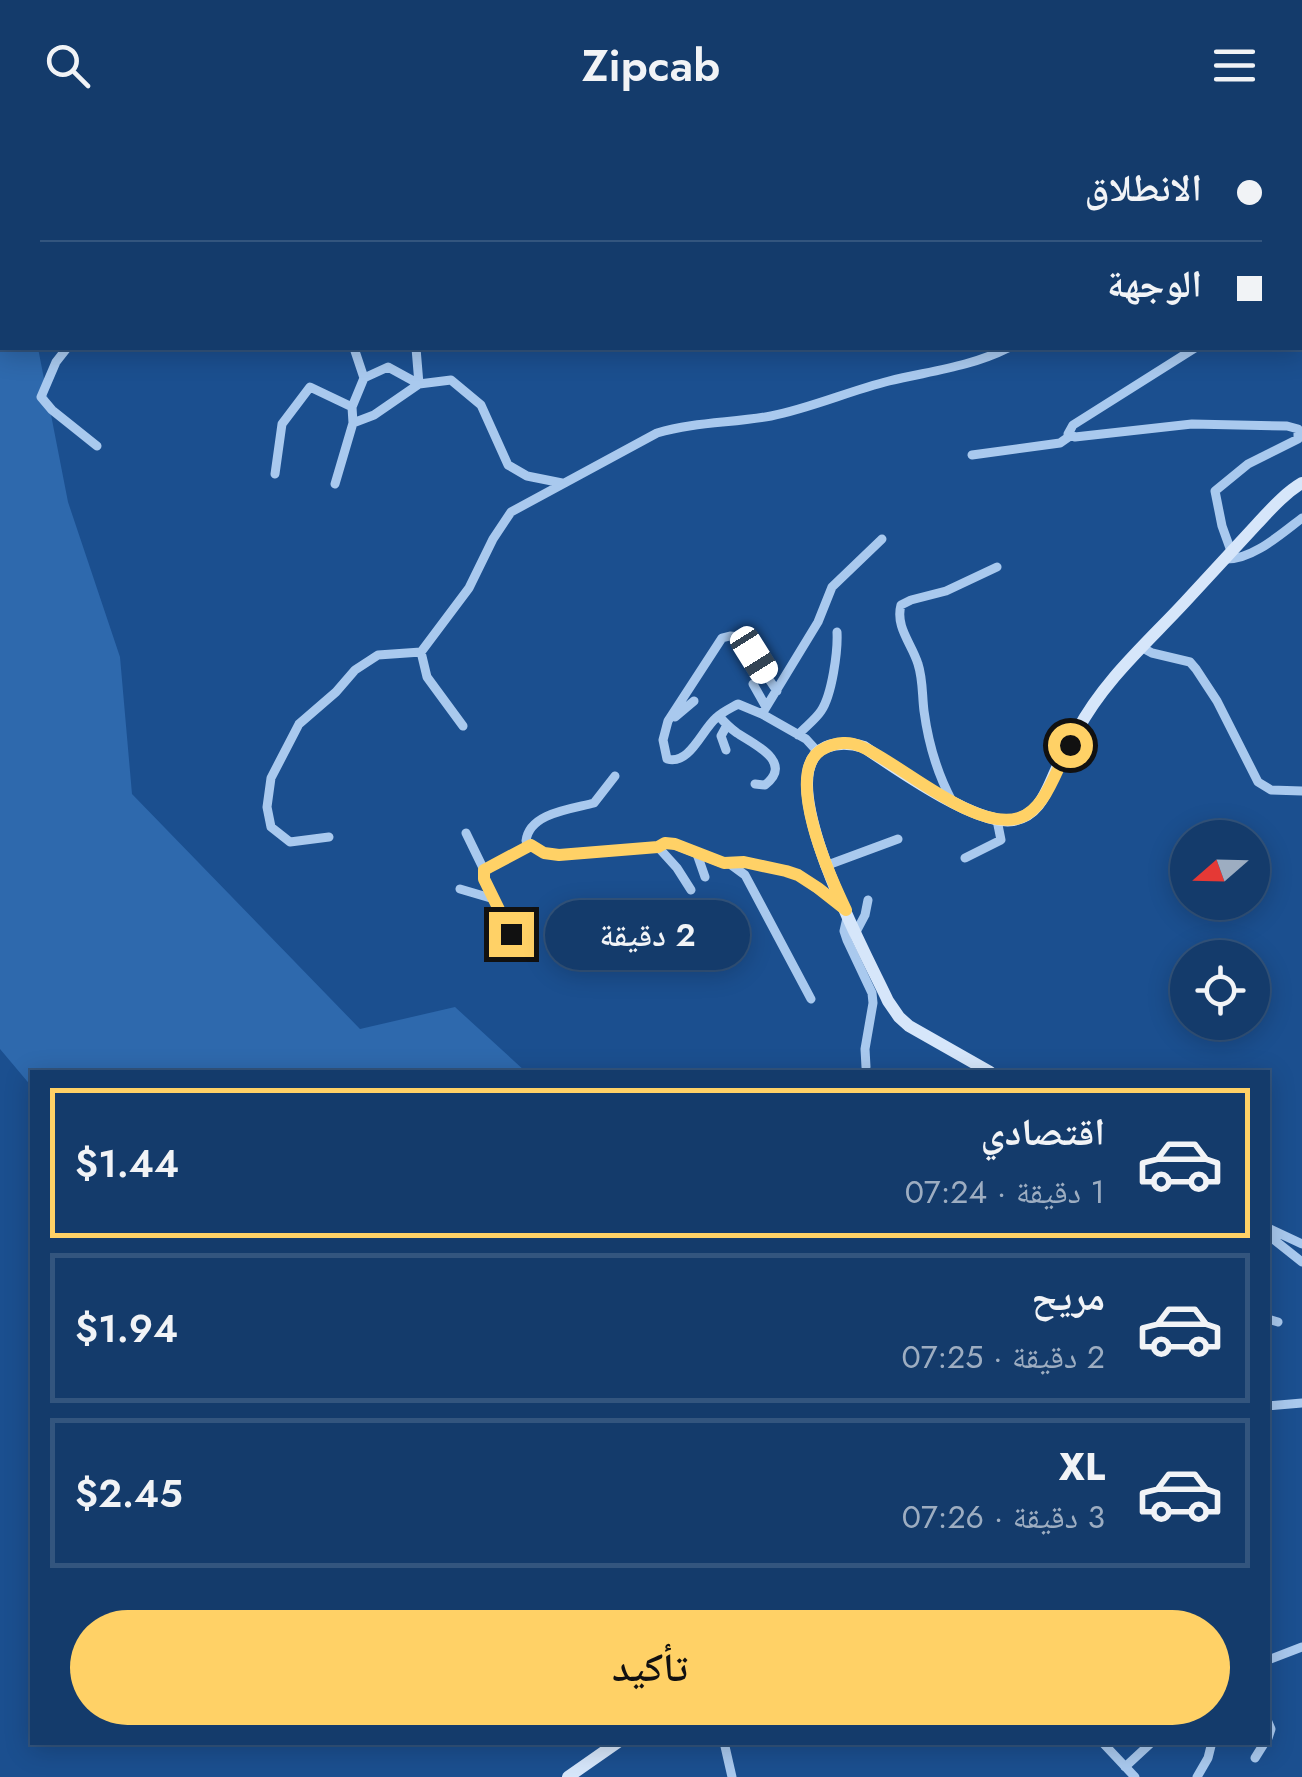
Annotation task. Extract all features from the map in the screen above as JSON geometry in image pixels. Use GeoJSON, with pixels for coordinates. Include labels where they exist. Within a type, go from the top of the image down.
{"type":"FeatureCollection","features":[{"type":"Feature","properties":{"kind":"street"},"geometry":{"type":"LineString","coordinates":[[65,350],[41,397],[97,446]]}},
{"type":"Feature","properties":{"kind":"street"},"geometry":{"type":"LineString","coordinates":[[335,484],[353,423],[352,407],[364,378],[355,350]]}},
{"type":"Feature","properties":{"kind":"street"},"geometry":{"type":"LineString","coordinates":[[416,350],[420,384]]}},
{"type":"Feature","properties":{"kind":"street"},"geometry":{"type":"LineString","coordinates":[[329,837],[290,842],[271,826],[267,807],[271,778],[298,724],[355,670],[378,655],[420,652],[469,588],[511,512],[656,433],[808,408],[890,381],[964,365],[1003,350]]}},
{"type":"Feature","properties":{"kind":"street"},"geometry":{"type":"LineString","coordinates":[[1070,436],[1068,431],[1073,425],[1192,350]]}},
{"type":"Feature","properties":{"kind":"street"},"geometry":{"type":"LineString","coordinates":[[364,378],[388,368],[420,384]]}},
{"type":"Feature","properties":{"kind":"street"},"geometry":{"type":"LineString","coordinates":[[353,423],[374,415],[420,384],[451,380],[481,405],[508,465],[527,476],[562,483]]}},
{"type":"Feature","properties":{"kind":"street"},"geometry":{"type":"LineString","coordinates":[[275,474],[282,424],[310,387],[352,407]]}},
{"type":"Feature","properties":{"kind":"street"},"geometry":{"type":"LineString","coordinates":[[972,455],[1060,443],[1070,436],[1192,424],[1286,426],[1298,429],[1296,440],[1248,464],[1215,491],[1228,555],[1232,560],[1250,552],[1302,518]]}},
{"type":"Feature","properties":{"kind":"street"},"geometry":{"type":"LineString","coordinates":[[986,1070],[919,1032],[888,1001],[826,866],[812,821],[806,782],[811,760],[817,751],[831,744],[864,748],[965,808],[997,820],[1017,819],[1042,801],[1089,710],[1140,648],[1286,494],[1302,483]]}},
{"type":"Feature","properties":{"kind":"street"},"geometry":{"type":"LineString","coordinates":[[764,711],[818,622],[832,587],[882,539]]}},
{"type":"Feature","properties":{"kind":"street"},"geometry":{"type":"LineString","coordinates":[[952,801],[932,748],[921,672],[899,613],[910,600],[946,591],[997,567]]}},
{"type":"Feature","properties":{"kind":"street"},"geometry":{"type":"LineString","coordinates":[[798,734],[822,711],[838,649],[837,632]]}},
{"type":"Feature","properties":{"kind":"street"},"geometry":{"type":"LineString","coordinates":[[776,692],[740,637],[722,638],[668,721],[664,734],[667,759],[674,762],[690,751],[719,716],[738,704],[764,711],[817,751]]}},
{"type":"Feature","properties":{"kind":"street"},"geometry":{"type":"LineString","coordinates":[[1140,648],[1190,662],[1217,701],[1258,782],[1271,790],[1302,791]]}},
{"type":"Feature","properties":{"kind":"street"},"geometry":{"type":"LineString","coordinates":[[420,652],[428,677],[463,726]]}},
{"type":"Feature","properties":{"kind":"street"},"geometry":{"type":"LineString","coordinates":[[753,684],[764,711]]}},
{"type":"Feature","properties":{"kind":"street"},"geometry":{"type":"LineString","coordinates":[[668,721],[694,700]]}},
{"type":"Feature","properties":{"kind":"street"},"geometry":{"type":"LineString","coordinates":[[719,716],[756,743],[774,762],[772,780],[765,785],[755,784]]}},
{"type":"Feature","properties":{"kind":"street"},"geometry":{"type":"LineString","coordinates":[[726,750],[721,736],[727,724]]}},
{"type":"Feature","properties":{"kind":"street"},"geometry":{"type":"LineString","coordinates":[[615,776],[594,803],[561,810],[530,828],[526,841],[544,853],[559,855],[675,844],[730,864],[754,864],[798,875],[847,913]]}},
{"type":"Feature","properties":{"kind":"street"},"geometry":{"type":"LineString","coordinates":[[965,858],[1001,840],[997,820]]}},
{"type":"Feature","properties":{"kind":"street"},"geometry":{"type":"LineString","coordinates":[[466,833],[511,934]]}},
{"type":"Feature","properties":{"kind":"street"},"geometry":{"type":"LineString","coordinates":[[826,866],[898,839]]}},
{"type":"Feature","properties":{"kind":"street"},"geometry":{"type":"LineString","coordinates":[[484,870],[531,845]]}},
{"type":"Feature","properties":{"kind":"street"},"geometry":{"type":"LineString","coordinates":[[658,847],[678,868],[690,890]]}},
{"type":"Feature","properties":{"kind":"street"},"geometry":{"type":"LineString","coordinates":[[697,854],[705,877]]}},
{"type":"Feature","properties":{"kind":"street"},"geometry":{"type":"LineString","coordinates":[[730,864],[745,875],[811,998]]}},
{"type":"Feature","properties":{"kind":"street"},"geometry":{"type":"LineString","coordinates":[[460,889],[494,899]]}},
{"type":"Feature","properties":{"kind":"street"},"geometry":{"type":"LineString","coordinates":[[856,932],[866,915],[868,900]]}},
{"type":"Feature","properties":{"kind":"street"},"geometry":{"type":"LineString","coordinates":[[847,913],[844,931],[872,993],[866,1067]]}},
{"type":"Feature","properties":{"kind":"street"},"geometry":{"type":"LineString","coordinates":[[1270,1233],[1302,1244]]}},
{"type":"Feature","properties":{"kind":"street"},"geometry":{"type":"LineString","coordinates":[[1270,1234],[1302,1262]]}},
{"type":"Feature","properties":{"kind":"street"},"geometry":{"type":"LineString","coordinates":[[1270,1406],[1302,1402]]}},
{"type":"Feature","properties":{"kind":"street"},"geometry":{"type":"LineString","coordinates":[[1270,1659],[1302,1647]]}},
{"type":"Feature","properties":{"kind":"street"},"geometry":{"type":"LineString","coordinates":[[568,1777],[614,1745]]}},
{"type":"Feature","properties":{"kind":"street"},"geometry":{"type":"LineString","coordinates":[[725,1745],[732,1777]]}},
{"type":"Feature","properties":{"kind":"street"},"geometry":{"type":"LineString","coordinates":[[1105,1745],[1135,1777]]}},
{"type":"Feature","properties":{"kind":"street"},"geometry":{"type":"LineString","coordinates":[[1125,1767],[1149,1745]]}},
{"type":"Feature","properties":{"kind":"street"},"geometry":{"type":"LineString","coordinates":[[1197,1777],[1211,1745]]}},
{"type":"Feature","properties":{"kind":"street"},"geometry":{"type":"LineString","coordinates":[[1254,1758],[1263,1745]]}},
{"type":"Feature","properties":{"kind":"shaded area"},"geometry":{"type":"Polygon","coordinates":[[[0,350],[38,350],[68,502],[120,657],[132,794],[360,1029],[455,1007],[524,1070],[30,1070],[30,1085],[0,1049],[0,350]]]}},
{"type":"Feature","properties":{"kind":"route"},"geometry":{"type":"LineString","coordinates":[[511,934],[484,879],[484,870],[531,845],[544,853],[559,855],[675,844],[724,863],[744,862],[798,875],[846,910],[812,821],[806,782],[817,751],[843,743],[864,748],[965,808],[1006,820],[1025,816],[1042,801],[1070,745]]}}]}
